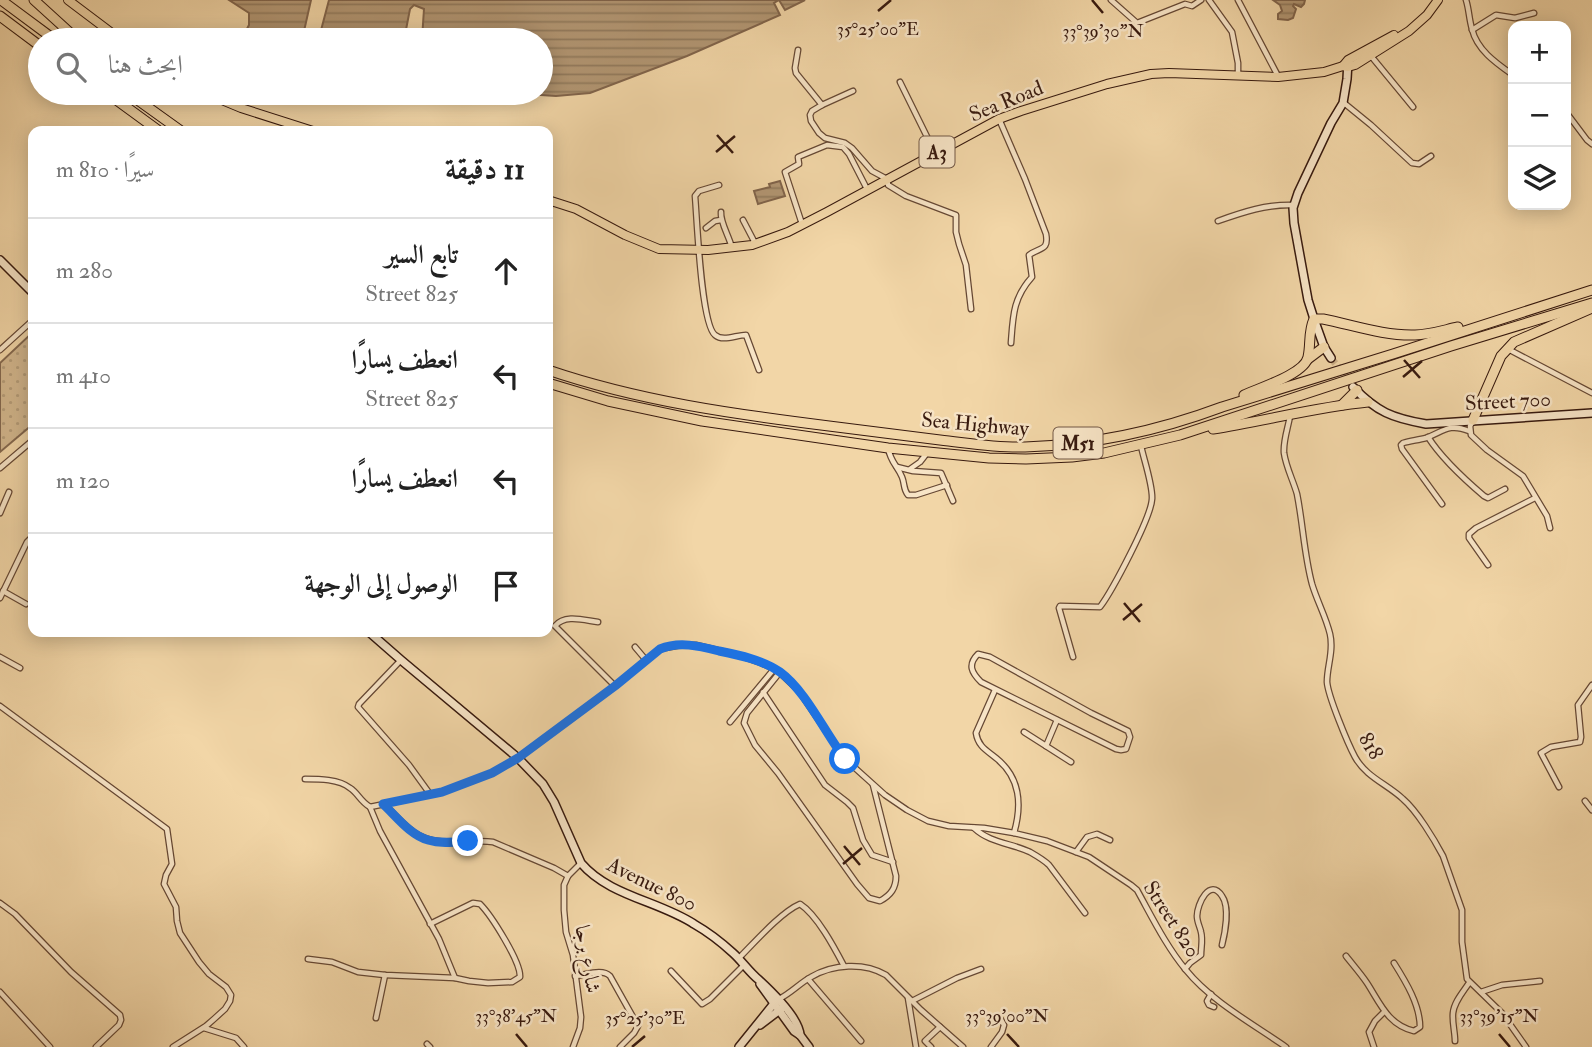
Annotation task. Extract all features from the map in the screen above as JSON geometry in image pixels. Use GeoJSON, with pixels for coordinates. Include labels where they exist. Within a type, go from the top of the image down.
{"type":"FeatureCollection","features":[{"type":"Feature","properties":{"kind":"highway"},"geometry":{"type":"LineString","coordinates":[[1,0],[39,28]]}},
{"type":"Feature","properties":{"kind":"highway"},"geometry":{"type":"LineString","coordinates":[[34,0],[65,28]]}},
{"type":"Feature","properties":{"kind":"highway"},"geometry":{"type":"LineString","coordinates":[[68,0],[105,28]]}},
{"type":"Feature","properties":{"kind":"highway","name":"Sea Road"},"geometry":{"type":"LineString","coordinates":[[1350,63],[1407,26],[1436,0]]}},
{"type":"Feature","properties":{"kind":"highway","name":"Sea Road"},"geometry":{"type":"LineString","coordinates":[[553,201],[576,209],[625,235],[659,249],[700,250],[756,243],[788,232],[935,153],[1021,111],[1107,84],[1151,74],[1278,77],[1324,72],[1371,55],[1409,31],[1427,15],[1436,0]]}},
{"type":"Feature","properties":{"kind":"highway"},"geometry":{"type":"LineString","coordinates":[[0,16],[28,37]]}},
{"type":"Feature","properties":{"kind":"highway"},"geometry":{"type":"LineString","coordinates":[[123,105],[152,126]]}},
{"type":"Feature","properties":{"kind":"highway"},"geometry":{"type":"LineString","coordinates":[[145,105],[174,126]]}},
{"type":"Feature","properties":{"kind":"highway"},"geometry":{"type":"LineString","coordinates":[[147,105],[157,114]]}},
{"type":"Feature","properties":{"kind":"highway"},"geometry":{"type":"LineString","coordinates":[[234,105],[297,126]]}},
{"type":"Feature","properties":{"kind":"highway","name":"Sea Highway"},"geometry":{"type":"LineString","coordinates":[[553,372],[607,389],[728,413],[998,447],[1024,447],[1100,441],[1145,432],[1592,290]]}},
{"type":"Feature","properties":{"kind":"highway"},"geometry":{"type":"LineString","coordinates":[[1474,420],[1501,356],[1514,342],[1592,305]]}},
{"type":"Feature","properties":{"kind":"highway","name":"Sea Highway"},"geometry":{"type":"LineString","coordinates":[[553,384],[608,401],[702,421],[888,448],[989,457],[1061,458],[1104,453],[1180,435],[1451,346],[1592,305]]}},
{"type":"Feature","properties":{"kind":"highway"},"geometry":{"type":"LineString","coordinates":[[1308,359],[1310,331],[1314,319],[1323,318],[1408,335],[1477,326]]}},
{"type":"Feature","properties":{"kind":"highway"},"geometry":{"type":"LineString","coordinates":[[1222,407],[1298,370],[1324,347]]}},
{"type":"Feature","properties":{"kind":"highway"},"geometry":{"type":"LineString","coordinates":[[1342,405],[1355,388]]}},
{"type":"Feature","properties":{"kind":"highway"},"geometry":{"type":"LineString","coordinates":[[1180,435],[1368,402]]}},
{"type":"Feature","properties":{"kind":"main road"},"geometry":{"type":"LineString","coordinates":[[1331,358],[1314,319],[1294,223],[1294,205],[1331,122],[1343,103],[1350,63]]}},
{"type":"Feature","properties":{"kind":"main road"},"geometry":{"type":"LineString","coordinates":[[0,260],[28,288]]}},
{"type":"Feature","properties":{"kind":"main road","name":"Street 700"},"geometry":{"type":"LineString","coordinates":[[1355,388],[1368,402],[1386,413],[1426,424],[1592,413]]}},
{"type":"Feature","properties":{"kind":"main road","name":"Avenue 800"},"geometry":{"type":"LineString","coordinates":[[375,637],[518,758],[543,783],[581,863],[591,874],[617,889],[695,924],[718,940],[800,1026],[800,1035],[809,1047]]}},
{"type":"Feature","properties":{"kind":"main road"},"geometry":{"type":"LineString","coordinates":[[739,1047],[779,1005]]}},
{"type":"Feature","properties":{"kind":"street"},"geometry":{"type":"LineString","coordinates":[[1111,0],[1137,23],[1185,4],[1192,6],[1201,0]]}},
{"type":"Feature","properties":{"kind":"street"},"geometry":{"type":"LineString","coordinates":[[1209,0],[1232,32],[1238,75]]}},
{"type":"Feature","properties":{"kind":"street"},"geometry":{"type":"LineString","coordinates":[[1237,0],[1278,77]]}},
{"type":"Feature","properties":{"kind":"street"},"geometry":{"type":"LineString","coordinates":[[1466,0],[1472,30],[1478,43],[1485,53],[1508,71]]}},
{"type":"Feature","properties":{"kind":"street"},"geometry":{"type":"LineString","coordinates":[[1472,30],[1496,15],[1516,18],[1534,13]]}},
{"type":"Feature","properties":{"kind":"street"},"geometry":{"type":"LineString","coordinates":[[798,50],[796,73],[822,105]]}},
{"type":"Feature","properties":{"kind":"street"},"geometry":{"type":"LineString","coordinates":[[1371,55],[1413,107]]}},
{"type":"Feature","properties":{"kind":"street"},"geometry":{"type":"LineString","coordinates":[[900,82],[935,153]]}},
{"type":"Feature","properties":{"kind":"street"},"geometry":{"type":"LineString","coordinates":[[853,91],[813,111],[810,115],[811,121],[825,138],[845,143],[852,148],[872,171],[887,179],[888,185],[906,196],[956,215],[958,244],[966,265],[971,310]]}},
{"type":"Feature","properties":{"kind":"street"},"geometry":{"type":"LineString","coordinates":[[1343,103],[1412,163],[1419,164],[1431,156]]}},
{"type":"Feature","properties":{"kind":"street"},"geometry":{"type":"LineString","coordinates":[[1571,119],[1592,144]]}},
{"type":"Feature","properties":{"kind":"street"},"geometry":{"type":"LineString","coordinates":[[999,120],[1025,179],[1047,240],[1046,247],[1029,255],[1032,277],[1016,300],[1011,343]]}},
{"type":"Feature","properties":{"kind":"street"},"geometry":{"type":"LineString","coordinates":[[802,225],[785,172],[799,164],[798,157],[827,145],[843,147],[867,191]]}},
{"type":"Feature","properties":{"kind":"street"},"geometry":{"type":"LineString","coordinates":[[719,186],[699,191],[695,196],[701,273],[710,330],[717,337],[724,338],[746,335],[759,370]]}},
{"type":"Feature","properties":{"kind":"street"},"geometry":{"type":"LineString","coordinates":[[1218,221],[1243,211],[1294,205]]}},
{"type":"Feature","properties":{"kind":"street"},"geometry":{"type":"LineString","coordinates":[[721,212],[721,220],[728,232],[732,248]]}},
{"type":"Feature","properties":{"kind":"street"},"geometry":{"type":"LineString","coordinates":[[706,228],[721,220]]}},
{"type":"Feature","properties":{"kind":"street"},"geometry":{"type":"LineString","coordinates":[[743,220],[756,243]]}},
{"type":"Feature","properties":{"kind":"street"},"geometry":{"type":"LineString","coordinates":[[0,350],[28,325]]}},
{"type":"Feature","properties":{"kind":"street"},"geometry":{"type":"LineString","coordinates":[[1507,349],[1592,393]]}},
{"type":"Feature","properties":{"kind":"street","name":"818"},"geometry":{"type":"LineString","coordinates":[[1290,415],[1284,453],[1297,495],[1311,580],[1330,632],[1331,662],[1327,682],[1331,696],[1350,748],[1358,762],[1375,779],[1408,803],[1443,856],[1462,910],[1462,942],[1466,979],[1469,983]]}},
{"type":"Feature","properties":{"kind":"street"},"geometry":{"type":"LineString","coordinates":[[1469,431],[1474,420]]}},
{"type":"Feature","properties":{"kind":"street"},"geometry":{"type":"LineString","coordinates":[[1442,504],[1401,447],[1403,443],[1455,427],[1469,431],[1487,450],[1523,476],[1548,516],[1550,528]]}},
{"type":"Feature","properties":{"kind":"street"},"geometry":{"type":"LineString","coordinates":[[1428,437],[1454,468],[1484,496],[1488,498],[1505,489]]}},
{"type":"Feature","properties":{"kind":"street"},"geometry":{"type":"LineString","coordinates":[[0,468],[28,444]]}},
{"type":"Feature","properties":{"kind":"street"},"geometry":{"type":"LineString","coordinates":[[1073,657],[1059,608],[1102,606],[1129,555],[1151,505],[1152,496],[1141,444]]}},
{"type":"Feature","properties":{"kind":"street"},"geometry":{"type":"LineString","coordinates":[[888,448],[908,495],[947,485]]}},
{"type":"Feature","properties":{"kind":"street"},"geometry":{"type":"LineString","coordinates":[[910,469],[928,452]]}},
{"type":"Feature","properties":{"kind":"street"},"geometry":{"type":"LineString","coordinates":[[896,467],[938,472],[942,475],[953,500]]}},
{"type":"Feature","properties":{"kind":"street"},"geometry":{"type":"LineString","coordinates":[[0,513],[9,492]]}},
{"type":"Feature","properties":{"kind":"street"},"geometry":{"type":"LineString","coordinates":[[1488,565],[1469,534],[1535,498]]}},
{"type":"Feature","properties":{"kind":"street"},"geometry":{"type":"LineString","coordinates":[[0,597],[28,541]]}},
{"type":"Feature","properties":{"kind":"street"},"geometry":{"type":"LineString","coordinates":[[3,591],[26,604]]}},
{"type":"Feature","properties":{"kind":"street"},"geometry":{"type":"LineString","coordinates":[[598,622],[566,618],[555,626],[615,686]]}},
{"type":"Feature","properties":{"kind":"street"},"geometry":{"type":"LineString","coordinates":[[370,807],[442,792],[482,777],[518,758],[663,648],[689,645],[738,655],[780,672],[745,717],[744,723],[755,745],[857,884],[869,898],[880,901],[890,894],[896,880],[873,785]]}},
{"type":"Feature","properties":{"kind":"street"},"geometry":{"type":"LineString","coordinates":[[635,647],[646,660]]}},
{"type":"Feature","properties":{"kind":"street"},"geometry":{"type":"LineString","coordinates":[[978,654],[990,657],[1091,713],[1128,730],[1130,737],[1124,750],[1116,749],[1057,720],[981,682],[972,671],[971,663],[978,654]]}},
{"type":"Feature","properties":{"kind":"street"},"geometry":{"type":"LineString","coordinates":[[0,657],[20,668]]}},
{"type":"Feature","properties":{"kind":"street"},"geometry":{"type":"LineString","coordinates":[[401,660],[358,707],[409,765],[430,794]]}},
{"type":"Feature","properties":{"kind":"street"},"geometry":{"type":"LineString","coordinates":[[730,722],[774,669]]}},
{"type":"Feature","properties":{"kind":"street","name":"Street 820"},"geometry":{"type":"LineString","coordinates":[[780,672],[799,691],[845,759],[873,785],[907,810],[928,821],[949,826],[1014,833],[1047,841],[1089,857],[1137,890],[1185,969],[1211,994],[1286,1047]]}},
{"type":"Feature","properties":{"kind":"street"},"geometry":{"type":"LineString","coordinates":[[1559,787],[1541,753],[1551,747],[1580,742],[1578,705],[1592,685]]}},
{"type":"Feature","properties":{"kind":"street"},"geometry":{"type":"LineString","coordinates":[[995,690],[976,733],[977,741],[1003,765],[1014,781],[1019,814],[1014,833]]}},
{"type":"Feature","properties":{"kind":"street"},"geometry":{"type":"LineString","coordinates":[[763,692],[825,785],[853,808],[863,839],[872,855],[893,862]]}},
{"type":"Feature","properties":{"kind":"street"},"geometry":{"type":"LineString","coordinates":[[0,706],[166,828],[172,864],[164,884],[176,907],[180,933],[199,962],[231,995],[225,1009],[204,1027],[173,1047]]}},
{"type":"Feature","properties":{"kind":"street"},"geometry":{"type":"LineString","coordinates":[[1046,746],[1057,720]]}},
{"type":"Feature","properties":{"kind":"street"},"geometry":{"type":"LineString","coordinates":[[1024,732],[1071,762]]}},
{"type":"Feature","properties":{"kind":"street"},"geometry":{"type":"LineString","coordinates":[[306,779],[346,786],[370,807],[455,978]]}},
{"type":"Feature","properties":{"kind":"street"},"geometry":{"type":"LineString","coordinates":[[1585,801],[1592,810]]}},
{"type":"Feature","properties":{"kind":"street"},"geometry":{"type":"LineString","coordinates":[[383,804],[409,829],[425,839],[436,842],[494,842],[554,867],[568,876],[581,863]]}},
{"type":"Feature","properties":{"kind":"street"},"geometry":{"type":"LineString","coordinates":[[974,828],[983,837],[1030,852],[1042,859],[1085,913]]}},
{"type":"Feature","properties":{"kind":"street"},"geometry":{"type":"LineString","coordinates":[[1076,852],[1087,836],[1097,834],[1110,840]]}},
{"type":"Feature","properties":{"kind":"street","name":"شارع برجا"},"geometry":{"type":"LineString","coordinates":[[568,876],[563,897],[566,932],[573,955],[581,1017],[573,1047]]}},
{"type":"Feature","properties":{"kind":"street"},"geometry":{"type":"LineString","coordinates":[[1185,969],[1201,954],[1202,935],[1196,918],[1202,896],[1215,890],[1224,898],[1226,929],[1222,945]]}},
{"type":"Feature","properties":{"kind":"street"},"geometry":{"type":"LineString","coordinates":[[308,959],[332,962],[358,972],[385,975],[508,983],[520,978],[521,972],[515,959],[494,922],[480,904],[475,902],[430,924]]}},
{"type":"Feature","properties":{"kind":"street"},"geometry":{"type":"LineString","coordinates":[[0,903],[15,914],[71,972],[120,1015],[119,1025],[96,1047]]}},
{"type":"Feature","properties":{"kind":"street"},"geometry":{"type":"LineString","coordinates":[[671,971],[702,1004],[710,999],[775,923],[800,904],[833,944],[844,966]]}},
{"type":"Feature","properties":{"kind":"street"},"geometry":{"type":"LineString","coordinates":[[1346,956],[1366,981],[1384,1012],[1394,1021],[1414,1031],[1420,1027],[1419,1015],[1394,963]]}},
{"type":"Feature","properties":{"kind":"street"},"geometry":{"type":"LineString","coordinates":[[779,1005],[808,979],[822,972],[844,966],[880,971],[963,1047]]}},
{"type":"Feature","properties":{"kind":"street"},"geometry":{"type":"LineString","coordinates":[[910,999],[981,969]]}},
{"type":"Feature","properties":{"kind":"street"},"geometry":{"type":"LineString","coordinates":[[575,976],[602,972],[610,976],[638,1023],[637,1029],[620,1047]]}},
{"type":"Feature","properties":{"kind":"street"},"geometry":{"type":"LineString","coordinates":[[376,1018],[385,975]]}},
{"type":"Feature","properties":{"kind":"street"},"geometry":{"type":"LineString","coordinates":[[808,979],[861,1041]]}},
{"type":"Feature","properties":{"kind":"street"},"geometry":{"type":"LineString","coordinates":[[1480,992],[1503,985],[1540,981]]}},
{"type":"Feature","properties":{"kind":"street"},"geometry":{"type":"LineString","coordinates":[[1455,1041],[1452,1015],[1454,1006],[1469,983],[1502,1013],[1526,1047]]}},
{"type":"Feature","properties":{"kind":"street"},"geometry":{"type":"LineString","coordinates":[[0,992],[47,1046]]}},
{"type":"Feature","properties":{"kind":"street"},"geometry":{"type":"LineString","coordinates":[[1211,994],[1207,1001],[1214,1007]]}},
{"type":"Feature","properties":{"kind":"street"},"geometry":{"type":"LineString","coordinates":[[910,999],[916,1047]]}},
{"type":"Feature","properties":{"kind":"street"},"geometry":{"type":"LineString","coordinates":[[1374,1047],[1369,1032],[1384,1012]]}},
{"type":"Feature","properties":{"kind":"street"},"geometry":{"type":"LineString","coordinates":[[990,1047],[1002,1032],[1004,1025],[1000,1017]]}},
{"type":"Feature","properties":{"kind":"street"},"geometry":{"type":"LineString","coordinates":[[204,1027],[236,1038],[244,1047]]}},
{"type":"Feature","properties":{"kind":"street"},"geometry":{"type":"LineString","coordinates":[[930,1047],[925,1041],[940,1027]]}},
{"type":"Feature","properties":{"kind":"shaded area"},"geometry":{"type":"Polygon","coordinates":[[[229,0],[311,0],[305,28],[247,28],[249,13],[229,0]]]}},
{"type":"Feature","properties":{"kind":"shaded area"},"geometry":{"type":"Polygon","coordinates":[[[329,0],[779,0],[774,3],[780,15],[687,56],[590,93],[556,96],[553,96],[553,28],[423,28],[424,9],[414,5],[410,9],[406,28],[322,28],[329,0]]]}},
{"type":"Feature","properties":{"kind":"shaded area"},"geometry":{"type":"Polygon","coordinates":[[[779,0],[805,0],[785,10],[779,0]]]}},
{"type":"Feature","properties":{"kind":"shaded area"},"geometry":{"type":"Polygon","coordinates":[[[1273,0],[1305,0],[1301,7],[1294,4],[1296,9],[1293,18],[1288,20],[1278,19],[1278,14],[1282,11],[1280,5],[1273,0]]]}},
{"type":"Feature","properties":{"kind":"shaded area"},"geometry":{"type":"Polygon","coordinates":[[[780,181],[785,196],[758,204],[754,191],[780,181]]]}},
{"type":"Feature","properties":{"kind":"shaded area"},"geometry":{"type":"Polygon","coordinates":[[[28,337],[28,428],[0,452],[0,363],[28,337]]]}},
{"type":"Feature","properties":{"kind":"tunnel"},"geometry":{"type":"LineString","coordinates":[[1331,358],[1350,382]]}},
{"type":"Feature","properties":{"kind":"route"},"geometry":{"type":"LineString","coordinates":[[468,841],[436,842],[425,839],[409,829],[383,804],[442,792],[492,773],[518,758],[660,649],[667,647],[696,646],[738,655],[777,670],[799,691],[845,759]]}}]}
